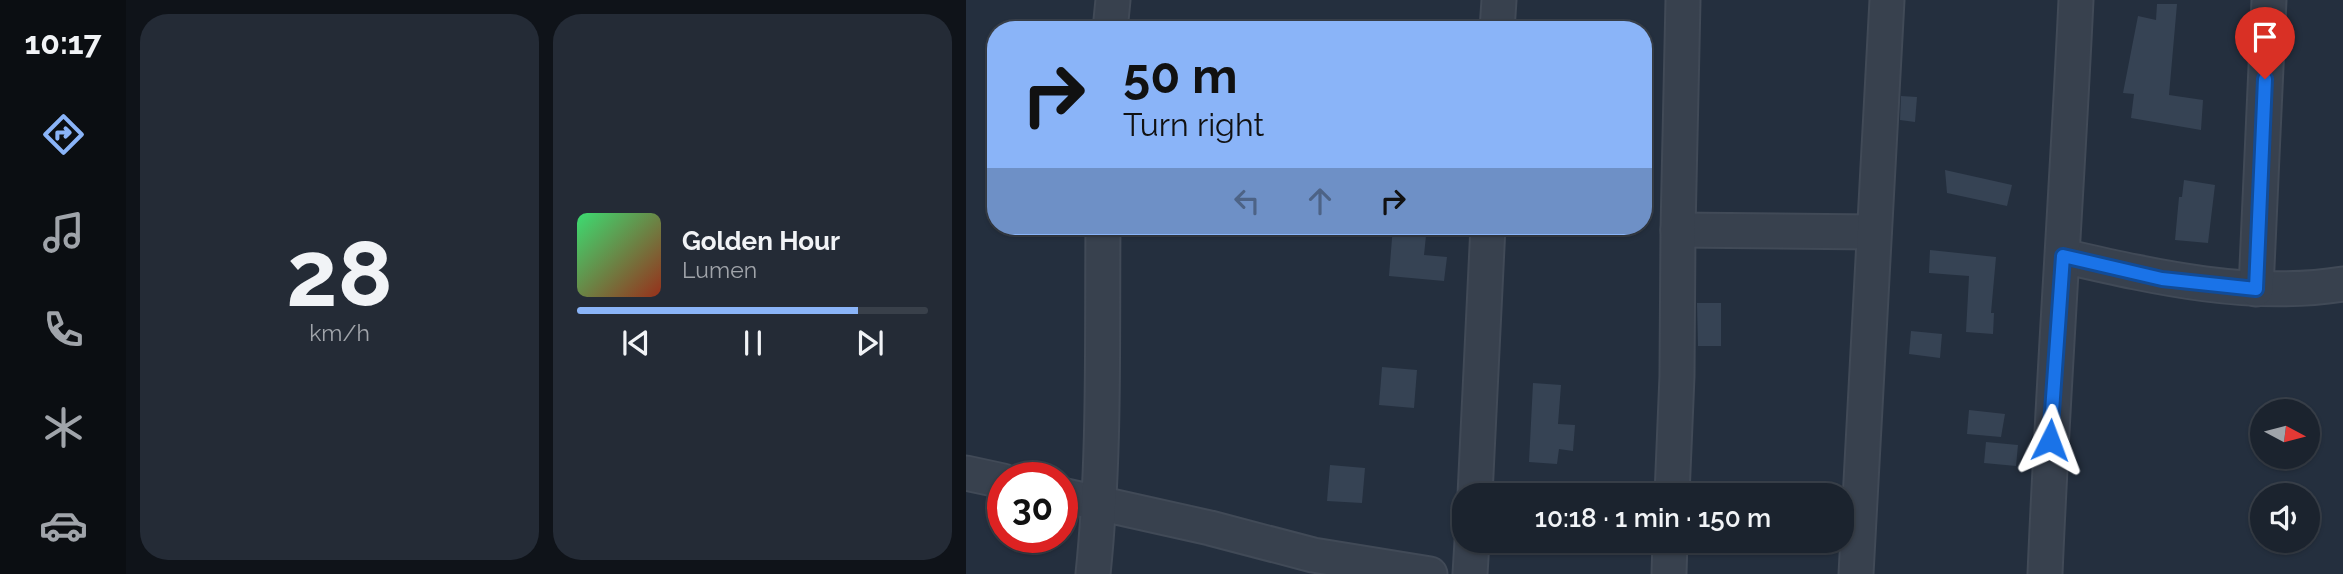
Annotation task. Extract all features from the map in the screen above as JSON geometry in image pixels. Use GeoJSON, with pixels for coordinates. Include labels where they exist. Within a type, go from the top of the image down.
{"type":"FeatureCollection","features":[{"type":"Feature","properties":{"kind":"street"},"geometry":{"type":"LineString","coordinates":[[1111,21],[1113,0]]}},
{"type":"Feature","properties":{"kind":"street"},"geometry":{"type":"LineString","coordinates":[[1498,21],[1499,0]]}},
{"type":"Feature","properties":{"kind":"street"},"geometry":{"type":"LineString","coordinates":[[1673,483],[1684,0]]}},
{"type":"Feature","properties":{"kind":"street"},"geometry":{"type":"LineString","coordinates":[[1856,574],[1887,0]]}},
{"type":"Feature","properties":{"kind":"street"},"geometry":{"type":"LineString","coordinates":[[2045,574],[2077,0]]}},
{"type":"Feature","properties":{"kind":"street"},"geometry":{"type":"LineString","coordinates":[[2256,289],[2269,0]]}},
{"type":"Feature","properties":{"kind":"street"},"geometry":{"type":"LineString","coordinates":[[1678,230],[1874,232]]}},
{"type":"Feature","properties":{"kind":"street"},"geometry":{"type":"LineString","coordinates":[[1093,574],[1100,504],[1104,377],[1103,235]]}},
{"type":"Feature","properties":{"kind":"street"},"geometry":{"type":"LineString","coordinates":[[1476,483],[1488,235]]}},
{"type":"Feature","properties":{"kind":"street"},"geometry":{"type":"LineString","coordinates":[[2063,256],[2162,279],[2256,289],[2315,289],[2343,284]]}},
{"type":"Feature","properties":{"kind":"street"},"geometry":{"type":"LineString","coordinates":[[966,473],[987,478]]}},
{"type":"Feature","properties":{"kind":"street"},"geometry":{"type":"LineString","coordinates":[[1078,499],[1210,528],[1311,564],[1430,574]]}},
{"type":"Feature","properties":{"kind":"street"},"geometry":{"type":"LineString","coordinates":[[1470,574],[1471,553]]}},
{"type":"Feature","properties":{"kind":"street"},"geometry":{"type":"LineString","coordinates":[[1669,574],[1670,553]]}},
{"type":"Feature","properties":{"kind":"building"},"geometry":{"type":"Polygon","coordinates":[[[2157,4],[2177,4],[2169,95],[2203,100],[2201,130],[2131,118],[2134,94],[2123,93],[2138,16],[2156,20],[2157,4]]]}},
{"type":"Feature","properties":{"kind":"building"},"geometry":{"type":"Polygon","coordinates":[[[1901,96],[1917,97],[1915,122],[1900,120],[1901,96]]]}},
{"type":"Feature","properties":{"kind":"building"},"geometry":{"type":"Polygon","coordinates":[[[1945,170],[2012,185],[2007,206],[1947,193],[1945,170]]]}},
{"type":"Feature","properties":{"kind":"building"},"geometry":{"type":"Polygon","coordinates":[[[2184,180],[2215,185],[2208,243],[2175,240],[2179,197],[2182,197],[2184,180]]]}},
{"type":"Feature","properties":{"kind":"building"},"geometry":{"type":"Polygon","coordinates":[[[1392,235],[1426,235],[1424,255],[1447,257],[1444,281],[1389,276],[1392,235]]]}},
{"type":"Feature","properties":{"kind":"building"},"geometry":{"type":"Polygon","coordinates":[[[1930,250],[1996,257],[1991,313],[1994,313],[1993,334],[1966,332],[1969,276],[1929,273],[1930,250]]]}},
{"type":"Feature","properties":{"kind":"building"},"geometry":{"type":"Polygon","coordinates":[[[1697,303],[1721,303],[1721,346],[1698,346],[1697,303]]]}},
{"type":"Feature","properties":{"kind":"building"},"geometry":{"type":"Polygon","coordinates":[[[1911,331],[1942,334],[1940,358],[1909,354],[1911,331]]]}},
{"type":"Feature","properties":{"kind":"building"},"geometry":{"type":"Polygon","coordinates":[[[1382,367],[1417,370],[1414,408],[1379,405],[1382,367]]]}},
{"type":"Feature","properties":{"kind":"building"},"geometry":{"type":"Polygon","coordinates":[[[1533,383],[1561,385],[1558,424],[1575,425],[1573,451],[1559,449],[1557,464],[1529,462],[1533,383]]]}},
{"type":"Feature","properties":{"kind":"building"},"geometry":{"type":"Polygon","coordinates":[[[1969,410],[2005,414],[2001,437],[1967,434],[1969,410]]]}},
{"type":"Feature","properties":{"kind":"building"},"geometry":{"type":"Polygon","coordinates":[[[1986,442],[2018,445],[2016,466],[1984,463],[1986,442]]]}},
{"type":"Feature","properties":{"kind":"building"},"geometry":{"type":"Polygon","coordinates":[[[1330,465],[1365,468],[1362,503],[1327,501],[1330,465]]]}},
{"type":"Feature","properties":{"kind":"route"},"geometry":{"type":"LineString","coordinates":[[2050,440],[2063,256],[2162,279],[2256,289],[2265,79]]}}]}
